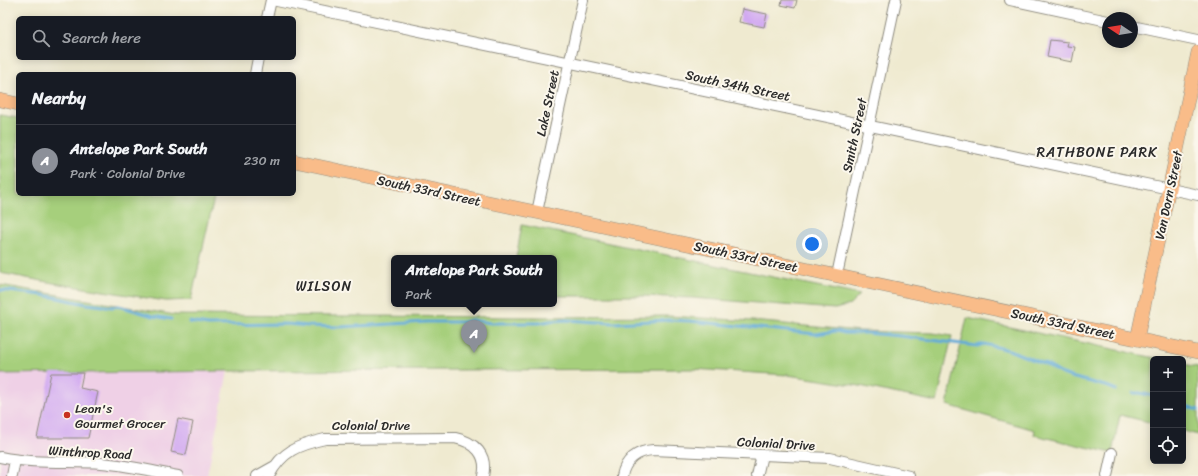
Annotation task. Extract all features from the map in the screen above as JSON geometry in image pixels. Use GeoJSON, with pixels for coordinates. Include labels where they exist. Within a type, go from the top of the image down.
{"type":"FeatureCollection","features":[{"type":"Feature","properties":{"kind":"main road","name":"Van Dorn Street"},"geometry":{"type":"LineString","coordinates":[[1137,339],[1198,52]]}},
{"type":"Feature","properties":{"kind":"main road"},"geometry":{"type":"LineString","coordinates":[[0,100],[16,104]]}},
{"type":"Feature","properties":{"kind":"main road","name":"South 33rd Street"},"geometry":{"type":"LineString","coordinates":[[296,162],[1198,352]]}},
{"type":"Feature","properties":{"kind":"street"},"geometry":{"type":"LineString","coordinates":[[267,16],[271,0]]}},
{"type":"Feature","properties":{"kind":"street","name":"South 34th Street"},"geometry":{"type":"LineString","coordinates":[[271,0],[1198,195]]}},
{"type":"Feature","properties":{"kind":"street","name":"Lake Street"},"geometry":{"type":"LineString","coordinates":[[537,212],[583,0]]}},
{"type":"Feature","properties":{"kind":"street","name":"Smith Street"},"geometry":{"type":"LineString","coordinates":[[837,275],[896,0]]}},
{"type":"Feature","properties":{"kind":"street"},"geometry":{"type":"LineString","coordinates":[[1010,0],[1102,20]]}},
{"type":"Feature","properties":{"kind":"street"},"geometry":{"type":"LineString","coordinates":[[1138,27],[1198,40]]}},
{"type":"Feature","properties":{"kind":"street"},"geometry":{"type":"LineString","coordinates":[[255,72],[258,60]]}},
{"type":"Feature","properties":{"kind":"street","name":"Colonial Drive"},"geometry":{"type":"LineString","coordinates":[[269,476],[280,458],[290,451],[311,442],[325,439],[455,438],[464,440],[475,446],[483,460],[483,476]]}},
{"type":"Feature","properties":{"kind":"street","name":"Colonial Drive"},"geometry":{"type":"LineString","coordinates":[[622,476],[623,470],[631,458],[640,453],[653,450],[830,458],[909,476]]}},
{"type":"Feature","properties":{"kind":"street"},"geometry":{"type":"LineString","coordinates":[[1107,476],[1112,453]]}},
{"type":"Feature","properties":{"kind":"street"},"geometry":{"type":"LineString","coordinates":[[757,476],[762,455]]}},
{"type":"Feature","properties":{"kind":"street","name":"Winthrop Road"},"geometry":{"type":"LineString","coordinates":[[0,457],[50,463],[103,463],[172,475]]}},
{"type":"Feature","properties":{"kind":"street"},"geometry":{"type":"LineString","coordinates":[[12,476],[15,460]]}},
{"type":"Feature","properties":{"kind":"street","name":"Colonial Drive"},"geometry":{"type":"LineString","coordinates":[[257,476],[274,466]]}},
{"type":"Feature","properties":{"kind":"shaded area"},"geometry":{"type":"Polygon","coordinates":[[[228,371],[207,476],[0,476],[0,374],[228,371]]]}},
{"type":"Feature","properties":{"kind":"green space"},"geometry":{"type":"Polygon","coordinates":[[[0,115],[16,118],[16,196],[215,196],[191,300],[166,301],[0,273],[0,115]]]}},
{"type":"Feature","properties":{"kind":"green space"},"geometry":{"type":"Polygon","coordinates":[[[522,225],[860,295],[850,305],[835,309],[692,298],[641,296],[557,296],[557,255],[517,255],[522,225]]]}},
{"type":"Feature","properties":{"kind":"green space"},"geometry":{"type":"Polygon","coordinates":[[[0,285],[175,315],[537,317],[669,316],[752,321],[860,331],[933,333],[952,336],[937,402],[860,386],[788,375],[693,369],[228,371],[0,374],[0,285]]]}},
{"type":"Feature","properties":{"kind":"green space"},"geometry":{"type":"Polygon","coordinates":[[[967,318],[1150,357],[1150,422],[1120,415],[1112,453],[1034,435],[1035,430],[947,405],[967,318]]]}},
{"type":"Feature","properties":{"kind":"green space"},"geometry":{"type":"Polygon","coordinates":[[[1186,365],[1198,367],[1198,435],[1186,432],[1186,365]]]}},
{"type":"Feature","properties":{"kind":"building"},"geometry":{"type":"Polygon","coordinates":[[[782,0],[797,0],[795,8],[781,5],[782,0]]]}},
{"type":"Feature","properties":{"kind":"building"},"geometry":{"type":"Polygon","coordinates":[[[742,9],[767,14],[764,27],[739,22],[742,9]]]}},
{"type":"Feature","properties":{"kind":"building"},"geometry":{"type":"Polygon","coordinates":[[[1050,40],[1068,42],[1067,46],[1075,47],[1072,62],[1047,57],[1050,40]]]}},
{"type":"Feature","properties":{"kind":"building","name":"Leon's Gourmet Grocer"},"geometry":{"type":"Polygon","coordinates":[[[51,373],[83,373],[80,388],[98,392],[88,438],[37,438],[51,373]]]}},
{"type":"Feature","properties":{"kind":"building"},"geometry":{"type":"Polygon","coordinates":[[[178,419],[193,422],[186,455],[171,452],[178,419]]]}},
{"type":"Feature","properties":{"kind":"waterway"},"geometry":{"type":"LineString","coordinates":[[0,290],[43,295],[87,304],[112,307],[119,306],[153,316],[171,319]]}},
{"type":"Feature","properties":{"kind":"waterway"},"geometry":{"type":"LineString","coordinates":[[189,322],[208,325],[287,324],[340,327],[427,322],[462,322],[472,320],[491,323],[539,323],[567,320],[614,323],[669,320],[816,334],[836,331],[845,333],[866,333],[977,346],[984,344],[1009,350],[1049,366],[1060,373],[1116,390]]}},
{"type":"Feature","properties":{"kind":"waterway"},"geometry":{"type":"LineString","coordinates":[[1133,393],[1150,395]]}},
{"type":"Feature","properties":{"kind":"waterway"},"geometry":{"type":"LineString","coordinates":[[1186,406],[1198,410]]}},
{"type":"Feature","properties":{"kind":"place","name":"Antelope Park South"},"geometry":{"type":"Point","coordinates":[474,353]}},
{"type":"Feature","properties":{"kind":"place","name":"Leon's Gourmet Grocer"},"geometry":{"type":"Point","coordinates":[67,415]}},
{"type":"Feature","properties":{"kind":"district","name":"RATHBONE PARK"},"geometry":{"type":"Point","coordinates":[1097,152]}},
{"type":"Feature","properties":{"kind":"district","name":"WILSON"},"geometry":{"type":"Point","coordinates":[324,286]}}]}
